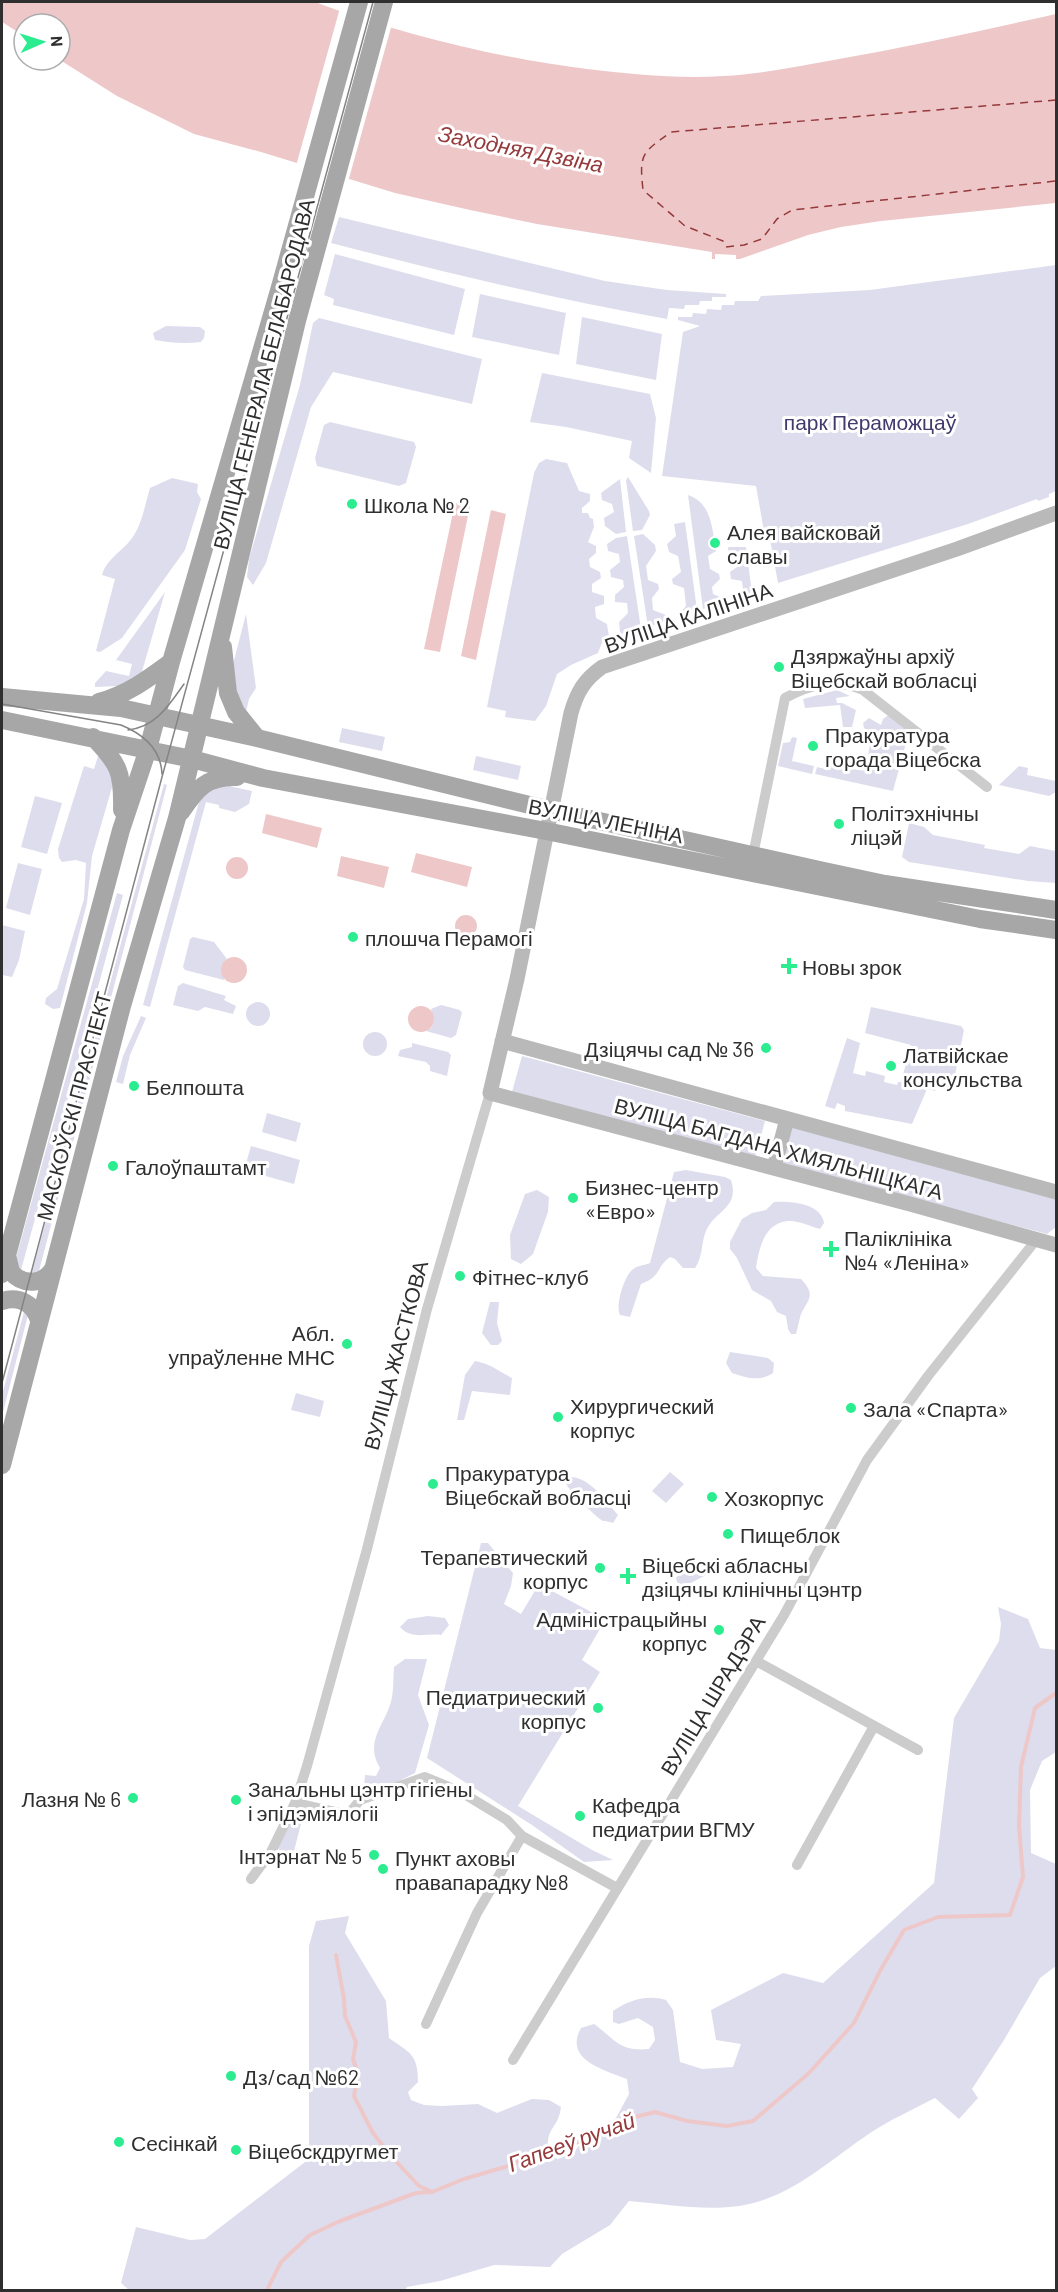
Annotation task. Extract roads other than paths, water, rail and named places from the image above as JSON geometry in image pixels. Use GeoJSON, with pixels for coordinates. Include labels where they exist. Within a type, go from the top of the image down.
{"type":"FeatureCollection","features":[{"type":"Feature","properties":{"kind":"main road","name":"ВУЛІЦА ГЕНЕРАЛА БЕЛАБАРОДАВА"},"geometry":{"type":"LineString","coordinates":[[156,716],[280,287],[359,2]]}},
{"type":"Feature","properties":{"kind":"main road","name":"ВУЛІЦА ГЕНЕРАЛА БЕЛАБАРОДАВА"},"geometry":{"type":"LineString","coordinates":[[192,759],[304,293],[384,2]]}},
{"type":"Feature","properties":{"kind":"main road"},"geometry":{"type":"LineString","coordinates":[[222,631],[228,693],[236,712],[257,738]]}},
{"type":"Feature","properties":{"kind":"main road"},"geometry":{"type":"LineString","coordinates":[[2,697],[89,704],[117,697],[132,690],[171,662]]}},
{"type":"Feature","properties":{"kind":"main road","name":"ВУЛІЦА ЛЕНІНА"},"geometry":{"type":"LineString","coordinates":[[89,704],[121,708],[257,738],[980,920],[1056,930]]}},
{"type":"Feature","properties":{"kind":"main road","name":"МАСКОЎСКІ ПРАСПЕКТ"},"geometry":{"type":"LineString","coordinates":[[2,1274],[121,830],[148,749],[156,716]]}},
{"type":"Feature","properties":{"kind":"main road","name":"ВУЛІЦА ЛЕНІНА"},"geometry":{"type":"LineString","coordinates":[[2,720],[148,749],[263,778],[546,831],[1056,910]]}},
{"type":"Feature","properties":{"kind":"main road"},"geometry":{"type":"LineString","coordinates":[[93,737],[116,763],[122,778],[121,830]]}},
{"type":"Feature","properties":{"kind":"main road","name":"МАСКОЎСКІ ПРАСПЕКТ"},"geometry":{"type":"LineString","coordinates":[[2,1465],[122,1006],[192,759]]}},
{"type":"Feature","properties":{"kind":"main road"},"geometry":{"type":"LineString","coordinates":[[177,818],[191,796],[208,782],[220,776],[263,778]]}},
{"type":"Feature","properties":{"kind":"main road"},"geometry":{"type":"LineString","coordinates":[[7,1255],[11,1272],[25,1282],[41,1280],[53,1269]]}},
{"type":"Feature","properties":{"kind":"main road"},"geometry":{"type":"LineString","coordinates":[[2,1301],[15,1299],[27,1303],[33,1308],[39,1320]]}},
{"type":"Feature","properties":{"kind":"street","name":"ВУЛІЦА КАЛІНІНА"},"geometry":{"type":"LineString","coordinates":[[546,831],[575,698],[581,686],[602,667],[957,549],[1056,513]]}},
{"type":"Feature","properties":{"kind":"street"},"geometry":{"type":"LineString","coordinates":[[751,864],[785,698],[810,686],[836,682],[850,684],[863,690],[987,787]]}},
{"type":"Feature","properties":{"kind":"street","name":"ВУЛІЦА ЖАСТКОВА"},"geometry":{"type":"LineString","coordinates":[[251,1879],[271,1852],[295,1803],[367,1549],[427,1309],[490,1093],[517,979],[546,831]]}},
{"type":"Feature","properties":{"kind":"street","name":"ВУЛІЦА БАГДАНА ХМЯЛЬНІЦКАГА"},"geometry":{"type":"LineString","coordinates":[[502,1041],[1056,1192]]}},
{"type":"Feature","properties":{"kind":"street","name":"ВУЛІЦА БАГДАНА ХМЯЛЬНІЦКАГА"},"geometry":{"type":"LineString","coordinates":[[490,1093],[1056,1245]]}},
{"type":"Feature","properties":{"kind":"street"},"geometry":{"type":"LineString","coordinates":[[774,1168],[788,1119]]}},
{"type":"Feature","properties":{"kind":"street","name":"ВУЛІЦА ШРАДЭРА"},"geometry":{"type":"LineString","coordinates":[[513,2060],[756,1661],[879,1442],[1036,1240]]}},
{"type":"Feature","properties":{"kind":"street"},"geometry":{"type":"LineString","coordinates":[[756,1661],[918,1750]]}},
{"type":"Feature","properties":{"kind":"street"},"geometry":{"type":"LineString","coordinates":[[797,1865],[874,1726]]}},
{"type":"Feature","properties":{"kind":"street"},"geometry":{"type":"LineString","coordinates":[[295,1803],[348,1815],[360,1800],[425,1777],[470,1797],[507,1820],[522,1836],[617,1888]]}},
{"type":"Feature","properties":{"kind":"street"},"geometry":{"type":"LineString","coordinates":[[426,2024],[477,1913],[522,1836]]}},
{"type":"Feature","properties":{"kind":"water","name":"Заходняя Дзвіна"},"geometry":{"type":"Polygon","coordinates":[[[2,2],[315,2],[415,35],[518,58],[587,69],[706,77],[767,72],[795,67],[1056,14],[1056,203],[841,227],[808,235],[740,259],[736,259],[736,255],[715,254],[715,259],[712,259],[712,252],[537,224],[395,193],[194,134],[117,96],[72,68],[72,12],[12,12],[12,28],[2,22],[2,2]]]}},
{"type":"Feature","properties":{"kind":"water"},"geometry":{"type":"Polygon","coordinates":[[[455,503],[470,506],[440,652],[424,649],[455,503]]]}},
{"type":"Feature","properties":{"kind":"water"},"geometry":{"type":"Polygon","coordinates":[[[491,510],[506,514],[476,660],[461,656],[491,510]]]}},
{"type":"Feature","properties":{"kind":"water"},"geometry":{"type":"Polygon","coordinates":[[[266,814],[322,828],[317,848],[262,833],[266,814]]]}},
{"type":"Feature","properties":{"kind":"water"},"geometry":{"type":"Polygon","coordinates":[[[416,853],[472,867],[467,887],[411,872],[416,853]]]}},
{"type":"Feature","properties":{"kind":"water"},"geometry":{"type":"Polygon","coordinates":[[[341,856],[389,867],[384,888],[337,876],[341,856]]]}},
{"type":"Feature","properties":{"kind":"water"},"geometry":{"type":"Polygon","coordinates":[[[237,857],[245,860],[248,868],[245,876],[237,879],[229,876],[226,868],[229,860],[237,857]]]}},
{"type":"Feature","properties":{"kind":"water"},"geometry":{"type":"Polygon","coordinates":[[[466,915],[474,918],[477,926],[474,934],[466,937],[458,934],[455,926],[458,918],[466,915]]]}},
{"type":"Feature","properties":{"kind":"water"},"geometry":{"type":"Polygon","coordinates":[[[234,957],[243,961],[247,970],[243,979],[234,983],[225,979],[221,970],[225,961],[234,957]]]}},
{"type":"Feature","properties":{"kind":"water"},"geometry":{"type":"Polygon","coordinates":[[[421,1006],[430,1010],[434,1019],[430,1028],[421,1032],[412,1028],[408,1019],[412,1010],[421,1006]]]}},
{"type":"Feature","properties":{"kind":"waterway","name":"Гапееў ручай"},"geometry":{"type":"LineString","coordinates":[[267,2290],[281,2262],[310,2235],[340,2221],[416,2193],[432,2192],[464,2179],[505,2167],[543,2151],[575,2143],[611,2130],[635,2117],[655,2112],[687,2121],[727,2126],[753,2121],[809,2073],[854,2023],[904,1930],[938,1917],[1010,1915],[1023,1877],[1019,1826],[1021,1767],[1035,1708],[1056,1693]]}},
{"type":"Feature","properties":{"kind":"waterway"},"geometry":{"type":"LineString","coordinates":[[336,1955],[345,2016],[356,2042],[353,2059],[358,2074],[354,2096],[373,2133],[391,2156],[419,2186],[430,2191]]}},
{"type":"Feature","properties":{"kind":"tram line"},"geometry":{"type":"LineString","coordinates":[[2,1383],[162,777],[373,2]]}},
{"type":"Feature","properties":{"kind":"tram line"},"geometry":{"type":"LineString","coordinates":[[128,730],[154,720],[184,684]]}},
{"type":"Feature","properties":{"kind":"tram line"},"geometry":{"type":"LineString","coordinates":[[2,704],[121,725],[137,733],[149,744],[158,757],[162,774]]}},
{"type":"Feature","properties":{"kind":"place","name":"Школа № 2"},"geometry":{"type":"Point","coordinates":[352,504]}},
{"type":"Feature","properties":{"kind":"place","name":"Алея вайсковай славы"},"geometry":{"type":"Point","coordinates":[715,543]}},
{"type":"Feature","properties":{"kind":"place","name":"Дзяржаўны архіў Віцебскай вобласці"},"geometry":{"type":"Point","coordinates":[779,667]}},
{"type":"Feature","properties":{"kind":"place","name":"Пракуратура горада Віцебска"},"geometry":{"type":"Point","coordinates":[813,746]}},
{"type":"Feature","properties":{"kind":"place","name":"Політэхнічны ліцэй"},"geometry":{"type":"Point","coordinates":[839,824]}},
{"type":"Feature","properties":{"kind":"place","name":"плошча Перамогі"},"geometry":{"type":"Point","coordinates":[353,937]}},
{"type":"Feature","properties":{"kind":"place","name":"Новы зрок"},"geometry":{"type":"Point","coordinates":[789,966]}},
{"type":"Feature","properties":{"kind":"place","name":"Дзіцячы сад № 36"},"geometry":{"type":"Point","coordinates":[766,1048]}},
{"type":"Feature","properties":{"kind":"place","name":"Латвійскае консульства"},"geometry":{"type":"Point","coordinates":[891,1066]}},
{"type":"Feature","properties":{"kind":"place","name":"Белпошта"},"geometry":{"type":"Point","coordinates":[134,1086]}},
{"type":"Feature","properties":{"kind":"place","name":"Галоўпаштамт"},"geometry":{"type":"Point","coordinates":[113,1166]}},
{"type":"Feature","properties":{"kind":"place","name":"Бизнес-центр «Евро»"},"geometry":{"type":"Point","coordinates":[573,1198]}},
{"type":"Feature","properties":{"kind":"place","name":"Паліклініка №4 «Леніна»"},"geometry":{"type":"Point","coordinates":[831,1249]}},
{"type":"Feature","properties":{"kind":"place","name":"Фітнес-клуб"},"geometry":{"type":"Point","coordinates":[460,1276]}},
{"type":"Feature","properties":{"kind":"place","name":"Абл. упраўленне МНС"},"geometry":{"type":"Point","coordinates":[347,1344]}},
{"type":"Feature","properties":{"kind":"place","name":"Зала «Спарта»"},"geometry":{"type":"Point","coordinates":[851,1408]}},
{"type":"Feature","properties":{"kind":"place","name":"Хирургический корпус"},"geometry":{"type":"Point","coordinates":[558,1417]}},
{"type":"Feature","properties":{"kind":"place","name":"Пракуратура Віцебскай вобласці"},"geometry":{"type":"Point","coordinates":[433,1484]}},
{"type":"Feature","properties":{"kind":"place","name":"Хозкорпус"},"geometry":{"type":"Point","coordinates":[712,1497]}},
{"type":"Feature","properties":{"kind":"place","name":"Пищеблок"},"geometry":{"type":"Point","coordinates":[728,1534]}},
{"type":"Feature","properties":{"kind":"place","name":"Терапевтический корпус"},"geometry":{"type":"Point","coordinates":[600,1568]}},
{"type":"Feature","properties":{"kind":"place","name":"Віцебскі абласны дзіцячы клінічны цэнтр"},"geometry":{"type":"Point","coordinates":[628,1576]}},
{"type":"Feature","properties":{"kind":"place","name":"Адміністрацыйны корпус"},"geometry":{"type":"Point","coordinates":[719,1630]}},
{"type":"Feature","properties":{"kind":"place","name":"Педиатрический корпус"},"geometry":{"type":"Point","coordinates":[598,1708]}},
{"type":"Feature","properties":{"kind":"place","name":"Лазня № 6"},"geometry":{"type":"Point","coordinates":[133,1798]}},
{"type":"Feature","properties":{"kind":"place","name":"Занальны цэнтр гігіены і эпідэміялогіі"},"geometry":{"type":"Point","coordinates":[236,1800]}},
{"type":"Feature","properties":{"kind":"place","name":"Кафедра педиатрии ВГМУ"},"geometry":{"type":"Point","coordinates":[580,1816]}},
{"type":"Feature","properties":{"kind":"place","name":"Інтэрнат № 5"},"geometry":{"type":"Point","coordinates":[374,1855]}},
{"type":"Feature","properties":{"kind":"place","name":"Пункт аховы правапарадку №8"},"geometry":{"type":"Point","coordinates":[383,1869]}},
{"type":"Feature","properties":{"kind":"place","name":"Дз/сад №62"},"geometry":{"type":"Point","coordinates":[231,2076]}},
{"type":"Feature","properties":{"kind":"place","name":"Сесінкай"},"geometry":{"type":"Point","coordinates":[119,2142]}},
{"type":"Feature","properties":{"kind":"place","name":"Віцебскдругмет"},"geometry":{"type":"Point","coordinates":[236,2150]}},
{"type":"Feature","properties":{"kind":"park label","name":"парк Пераможцаў"},"geometry":{"type":"Point","coordinates":[870,421]}}]}
